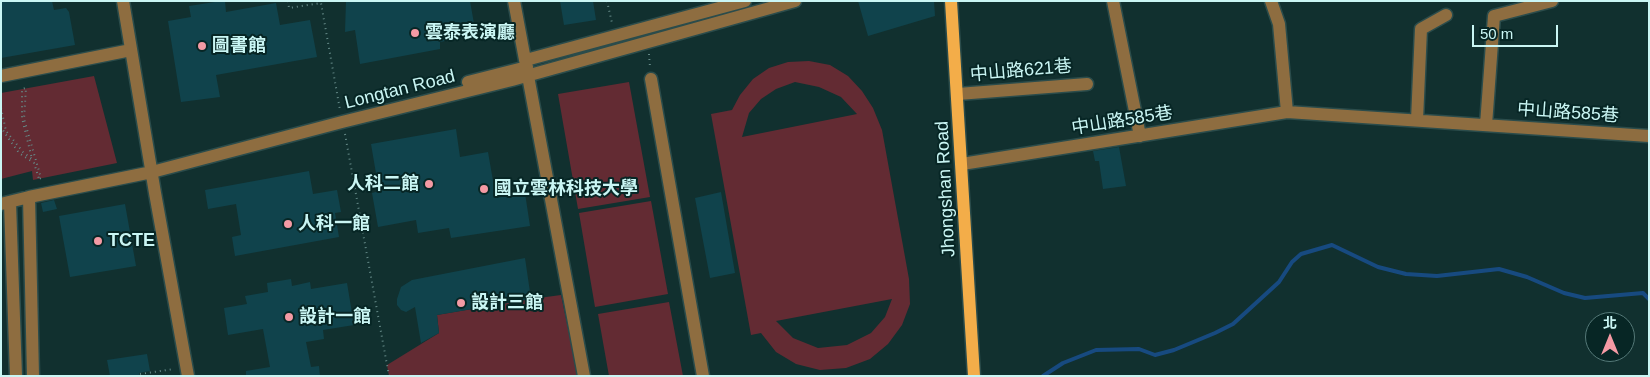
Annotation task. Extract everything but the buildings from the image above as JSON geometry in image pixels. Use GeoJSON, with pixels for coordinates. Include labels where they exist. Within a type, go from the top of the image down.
{"type":"FeatureCollection","features":[{"type":"Feature","properties":{"kind":"main road","name":"Jhongshan Road"},"geometry":{"type":"LineString","coordinates":[[951,1],[974,376]]}},
{"type":"Feature","properties":{"kind":"street"},"geometry":{"type":"LineString","coordinates":[[123,1],[187,371]]}},
{"type":"Feature","properties":{"kind":"street"},"geometry":{"type":"LineString","coordinates":[[514,1],[584,376]]}},
{"type":"Feature","properties":{"kind":"street"},"geometry":{"type":"LineString","coordinates":[[151,168],[527,67],[745,1]]}},
{"type":"Feature","properties":{"kind":"street","name":"Longtan Road"},"geometry":{"type":"LineString","coordinates":[[16,376],[6,204],[151,168],[527,67],[795,1]]}},
{"type":"Feature","properties":{"kind":"street"},"geometry":{"type":"LineString","coordinates":[[1113,1],[1140,136]]}},
{"type":"Feature","properties":{"kind":"street"},"geometry":{"type":"LineString","coordinates":[[1271,1],[1279,24],[1287,112]]}},
{"type":"Feature","properties":{"kind":"street"},"geometry":{"type":"LineString","coordinates":[[1486,125],[1494,16],[1518,5],[1552,1]]}},
{"type":"Feature","properties":{"kind":"street"},"geometry":{"type":"LineString","coordinates":[[1417,120],[1421,29],[1446,15]]}},
{"type":"Feature","properties":{"kind":"street"},"geometry":{"type":"LineString","coordinates":[[1,76],[131,50]]}},
{"type":"Feature","properties":{"kind":"street"},"geometry":{"type":"LineString","coordinates":[[651,79],[703,376]]}},
{"type":"Feature","properties":{"kind":"street","name":"中山路621巷"},"geometry":{"type":"LineString","coordinates":[[958,94],[1087,84]]}},
{"type":"Feature","properties":{"kind":"street","name":"中山路585巷"},"geometry":{"type":"LineString","coordinates":[[962,164],[1287,112],[1649,136]]}},
{"type":"Feature","properties":{"kind":"street"},"geometry":{"type":"LineString","coordinates":[[29,197],[34,376]]}},
{"type":"Feature","properties":{"kind":"path"},"geometry":{"type":"LineString","coordinates":[[288,1],[289,8],[321,3],[389,376]]}},
{"type":"Feature","properties":{"kind":"path"},"geometry":{"type":"LineString","coordinates":[[607,1],[614,30]]}},
{"type":"Feature","properties":{"kind":"path"},"geometry":{"type":"LineString","coordinates":[[1,108],[6,131],[32,160],[22,118],[22,89],[26,88],[24,119],[41,178],[39,179],[34,163],[19,153],[1,126]]}},
{"type":"Feature","properties":{"kind":"path"},"geometry":{"type":"LineString","coordinates":[[140,374],[187,371]]}},
{"type":"Feature","properties":{"kind":"shaded area"},"geometry":{"type":"Polygon","coordinates":[[[809,61],[830,65],[848,76],[862,91],[873,108],[882,130],[909,279],[910,304],[902,325],[888,344],[870,359],[846,368],[820,370],[796,364],[776,352],[761,333],[751,335],[711,114],[732,110],[740,95],[753,79],[769,68],[788,62],[809,61]],[[795,82],[776,89],[761,99],[749,113],[742,137],[857,114],[841,97],[819,87],[795,82]],[[892,299],[776,321],[793,338],[818,348],[847,345],[871,333],[885,317],[892,299]]]}},
{"type":"Feature","properties":{"kind":"shaded area"},"geometry":{"type":"Polygon","coordinates":[[[94,76],[117,163],[33,180],[32,171],[1,179],[1,93],[94,76]]]}},
{"type":"Feature","properties":{"kind":"shaded area"},"geometry":{"type":"Polygon","coordinates":[[[629,82],[650,197],[578,209],[558,94],[629,82]]]}},
{"type":"Feature","properties":{"kind":"shaded area"},"geometry":{"type":"Polygon","coordinates":[[[651,201],[668,294],[595,307],[579,213],[651,201]]]}},
{"type":"Feature","properties":{"kind":"shaded area"},"geometry":{"type":"Polygon","coordinates":[[[561,295],[578,376],[389,376],[387,365],[439,333],[437,315],[561,295]]]}},
{"type":"Feature","properties":{"kind":"shaded area"},"geometry":{"type":"Polygon","coordinates":[[[669,302],[683,376],[609,376],[598,314],[669,302]]]}},
{"type":"Feature","properties":{"kind":"waterway"},"geometry":{"type":"LineString","coordinates":[[1043,376],[1063,363],[1096,350],[1139,349],[1155,355],[1174,350],[1215,333],[1233,324],[1279,282],[1292,262],[1301,254],[1332,245],[1378,267],[1406,274],[1437,276],[1499,269],[1527,277],[1564,293],[1585,298],[1643,293],[1649,299]]}},
{"type":"Feature","properties":{"kind":"place","name":"雲泰表演廳"},"geometry":{"type":"Point","coordinates":[415,33]}},
{"type":"Feature","properties":{"kind":"place","name":"圖書館"},"geometry":{"type":"Point","coordinates":[202,46]}},
{"type":"Feature","properties":{"kind":"place","name":"人科二館"},"geometry":{"type":"Point","coordinates":[429,184]}},
{"type":"Feature","properties":{"kind":"place","name":"國立雲林科技大學"},"geometry":{"type":"Point","coordinates":[484,189]}},
{"type":"Feature","properties":{"kind":"place","name":"人科一館"},"geometry":{"type":"Point","coordinates":[288,224]}},
{"type":"Feature","properties":{"kind":"place","name":"TCTE"},"geometry":{"type":"Point","coordinates":[98,241]}},
{"type":"Feature","properties":{"kind":"place","name":"設計三館"},"geometry":{"type":"Point","coordinates":[461,303]}},
{"type":"Feature","properties":{"kind":"place","name":"設計一館"},"geometry":{"type":"Point","coordinates":[289,317]}}]}
